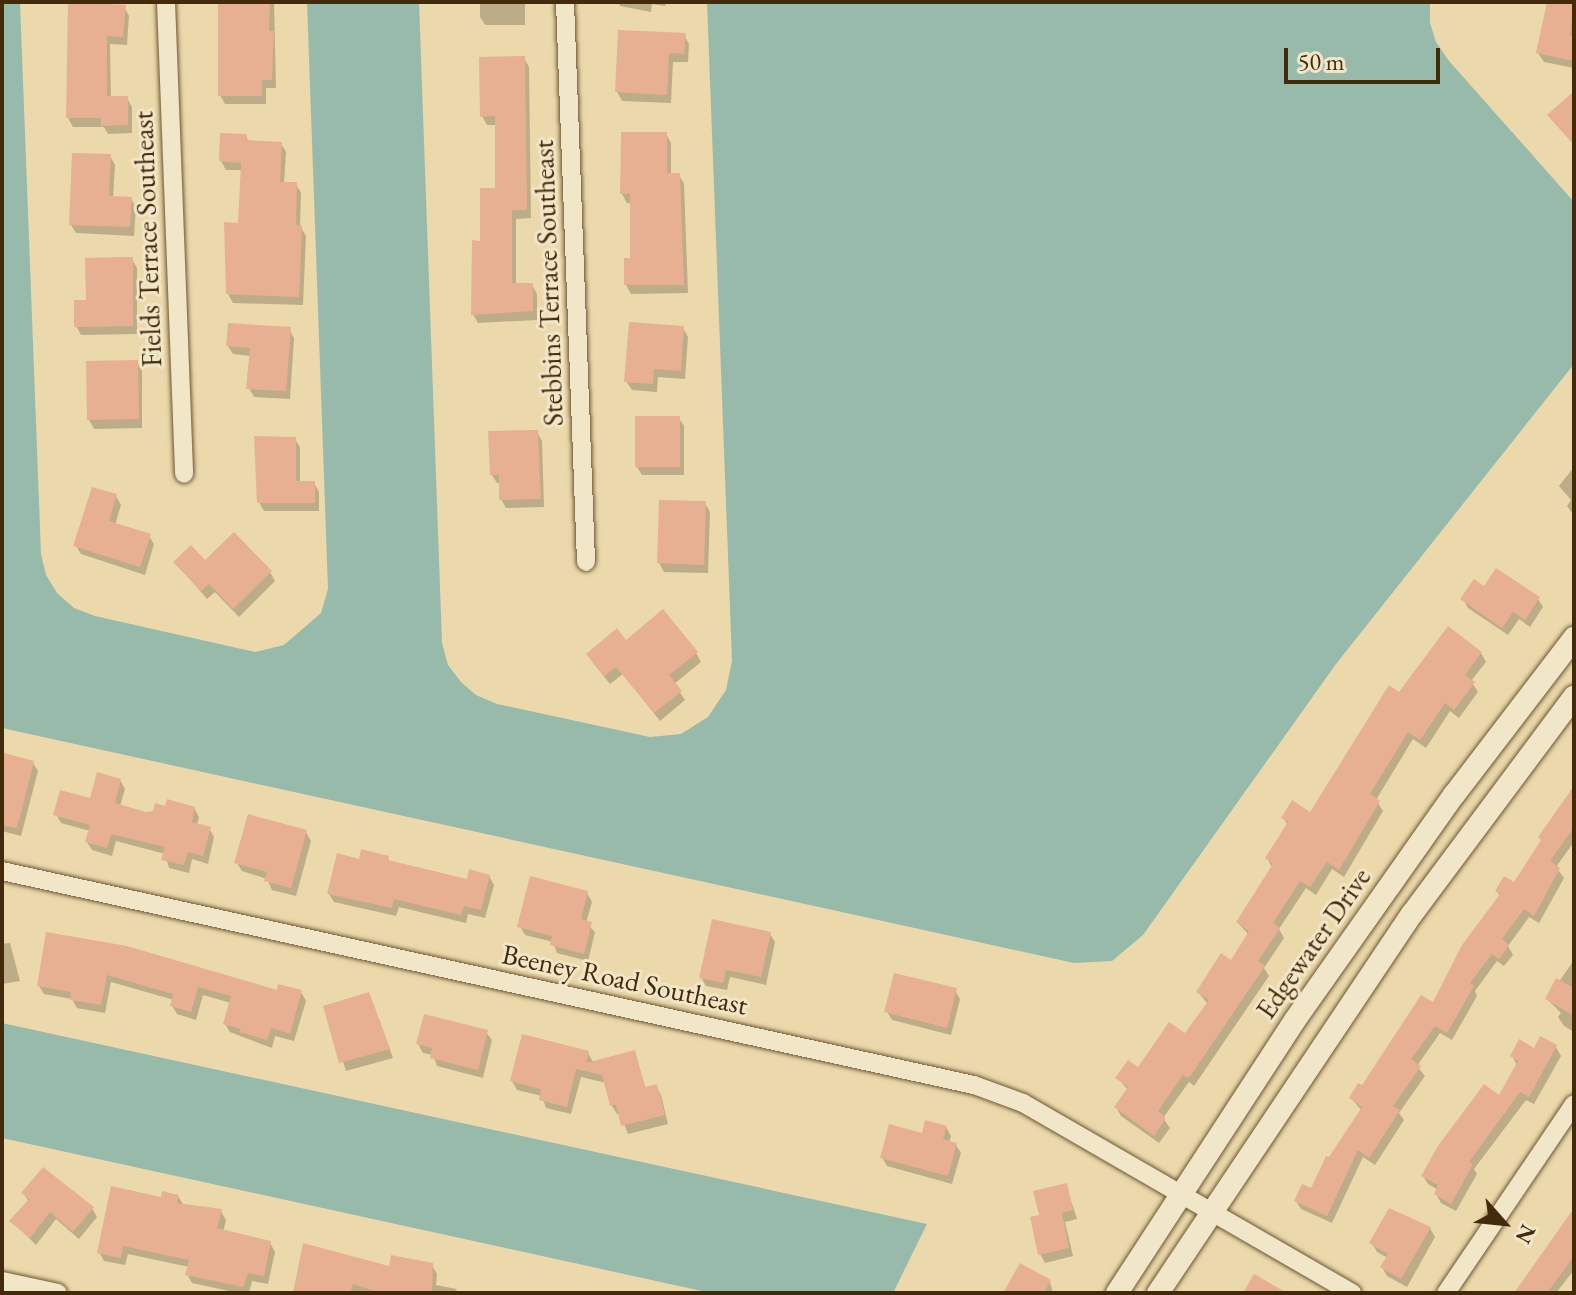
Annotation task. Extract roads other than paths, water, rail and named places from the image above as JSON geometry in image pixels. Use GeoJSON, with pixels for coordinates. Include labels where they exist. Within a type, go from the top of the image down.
{"type":"FeatureCollection","features":[{"type":"Feature","properties":{"kind":"street","name":"Fields Terrace Southeast"},"geometry":{"type":"LineString","coordinates":[[166,2],[184,474]]}},
{"type":"Feature","properties":{"kind":"street","name":"Stebbins Terrace Southeast"},"geometry":{"type":"LineString","coordinates":[[565,2],[586,562]]}},
{"type":"Feature","properties":{"kind":"street","name":"Edgewater Drive"},"geometry":{"type":"LineString","coordinates":[[1117,1293],[1295,1020],[1454,795],[1574,638]]}},
{"type":"Feature","properties":{"kind":"street"},"geometry":{"type":"LineString","coordinates":[[1158,1293],[1412,914],[1574,697]]}},
{"type":"Feature","properties":{"kind":"street"},"geometry":{"type":"LineString","coordinates":[[1524,704],[1551,728]]}},
{"type":"Feature","properties":{"kind":"street","name":"Beeney Road Southeast"},"geometry":{"type":"LineString","coordinates":[[2,871],[974,1085],[1023,1103],[1352,1293]]}},
{"type":"Feature","properties":{"kind":"street"},"geometry":{"type":"LineString","coordinates":[[1446,1293],[1574,1104]]}},
{"type":"Feature","properties":{"kind":"street"},"geometry":{"type":"LineString","coordinates":[[2,1281],[58,1293]]}}]}
